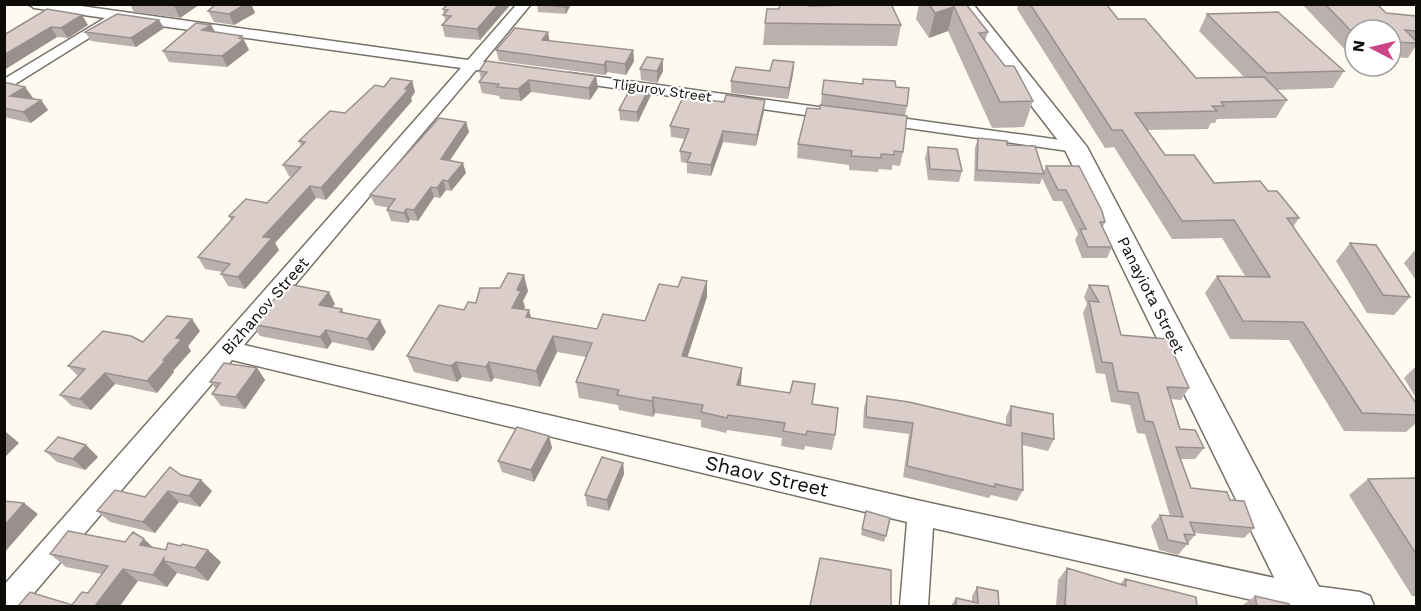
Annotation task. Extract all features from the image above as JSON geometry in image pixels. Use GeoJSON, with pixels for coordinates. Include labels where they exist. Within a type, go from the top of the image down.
{"type":"FeatureCollection","features":[{"type":"Feature","properties":{"kind":"street"},"geometry":{"type":"LineString","coordinates":[[34,4],[522,71]]}},
{"type":"Feature","properties":{"kind":"street"},"geometry":{"type":"LineString","coordinates":[[4,86],[135,4]]}},
{"type":"Feature","properties":{"kind":"street","name":"Bizhanov Street"},"geometry":{"type":"LineString","coordinates":[[5,606],[525,4]]}},
{"type":"Feature","properties":{"kind":"street","name":"Panayiota Street"},"geometry":{"type":"LineString","coordinates":[[962,4],[1075,147],[1308,603]]}},
{"type":"Feature","properties":{"kind":"street","name":"Tligurov Street"},"geometry":{"type":"LineString","coordinates":[[557,76],[1075,147]]}},
{"type":"Feature","properties":{"kind":"street","name":"Shaov Street"},"geometry":{"type":"LineString","coordinates":[[227,350],[1308,603],[1360,606]]}},
{"type":"Feature","properties":{"kind":"street"},"geometry":{"type":"LineString","coordinates":[[914,606],[921,513]]}},
{"type":"Feature","properties":{"kind":"building"},"geometry":{"type":"Polygon","coordinates":[[[216,4],[246,4],[229,14],[208,11],[216,4]]]}},
{"type":"Feature","properties":{"kind":"building"},"geometry":{"type":"Polygon","coordinates":[[[448,4],[499,4],[477,29],[442,25],[451,16],[443,15],[448,10],[443,9],[448,4]]]}},
{"type":"Feature","properties":{"kind":"building"},"geometry":{"type":"Polygon","coordinates":[[[537,4],[566,4],[565,7],[537,4]]]}},
{"type":"Feature","properties":{"kind":"building"},"geometry":{"type":"Polygon","coordinates":[[[780,4],[809,4],[809,6],[891,4],[901,25],[765,23],[767,9],[779,9],[780,4]]]}},
{"type":"Feature","properties":{"kind":"building"},"geometry":{"type":"Polygon","coordinates":[[[929,4],[966,4],[988,32],[979,33],[1005,66],[1014,66],[1033,101],[1000,102],[954,7],[935,13],[929,4]]]}},
{"type":"Feature","properties":{"kind":"building"},"geometry":{"type":"Polygon","coordinates":[[[1030,4],[1106,4],[1118,19],[1145,19],[1196,78],[1264,77],[1287,100],[1221,102],[1224,106],[1212,106],[1217,111],[1135,113],[1165,155],[1194,155],[1214,183],[1260,181],[1268,191],[1277,191],[1299,218],[1287,218],[1416,403],[1416,415],[1362,413],[1303,322],[1243,321],[1217,276],[1270,277],[1234,220],[1182,221],[1122,130],[1112,130],[1030,4]]]}},
{"type":"Feature","properties":{"kind":"building"},"geometry":{"type":"Polygon","coordinates":[[[1325,4],[1377,4],[1386,13],[1416,16],[1416,31],[1405,30],[1416,43],[1403,42],[1403,18],[1343,18],[1343,23],[1325,4]]]}},
{"type":"Feature","properties":{"kind":"building"},"geometry":{"type":"Polygon","coordinates":[[[47,9],[82,15],[61,28],[51,27],[4,55],[4,35],[47,9]]]}},
{"type":"Feature","properties":{"kind":"building"},"geometry":{"type":"Polygon","coordinates":[[[1278,12],[1343,71],[1267,73],[1207,14],[1278,12]]]}},
{"type":"Feature","properties":{"kind":"building"},"geometry":{"type":"Polygon","coordinates":[[[117,14],[159,20],[131,38],[85,32],[117,14]]]}},
{"type":"Feature","properties":{"kind":"building"},"geometry":{"type":"Polygon","coordinates":[[[196,23],[211,25],[202,30],[242,36],[239,38],[244,39],[222,56],[163,51],[196,23]]]}},
{"type":"Feature","properties":{"kind":"building"},"geometry":{"type":"Polygon","coordinates":[[[515,28],[548,32],[542,40],[633,50],[625,64],[606,61],[604,65],[496,50],[515,28]]]}},
{"type":"Feature","properties":{"kind":"building"},"geometry":{"type":"Polygon","coordinates":[[[647,57],[663,59],[657,71],[640,69],[647,57]]]}},
{"type":"Feature","properties":{"kind":"building"},"geometry":{"type":"Polygon","coordinates":[[[773,60],[794,62],[789,88],[731,81],[736,67],[770,71],[773,60]]]}},
{"type":"Feature","properties":{"kind":"building"},"geometry":{"type":"Polygon","coordinates":[[[486,61],[596,76],[589,88],[529,80],[518,89],[497,87],[499,84],[479,82],[487,72],[479,71],[486,61]]]}},
{"type":"Feature","properties":{"kind":"building"},"geometry":{"type":"Polygon","coordinates":[[[391,78],[412,81],[405,89],[408,90],[321,188],[310,186],[263,237],[272,238],[238,277],[221,274],[230,264],[198,257],[234,217],[229,216],[246,199],[267,203],[301,167],[283,165],[305,142],[299,141],[330,111],[345,113],[375,85],[384,87],[391,78]]]}},
{"type":"Feature","properties":{"kind":"building"},"geometry":{"type":"Polygon","coordinates":[[[863,79],[895,81],[896,87],[909,88],[907,106],[822,94],[824,80],[863,84],[863,79]]]}},
{"type":"Feature","properties":{"kind":"building"},"geometry":{"type":"Polygon","coordinates":[[[4,82],[25,87],[10,96],[41,100],[23,112],[4,108],[4,82]]]}},
{"type":"Feature","properties":{"kind":"building"},"geometry":{"type":"Polygon","coordinates":[[[633,83],[650,86],[637,112],[619,110],[633,83]]]}},
{"type":"Feature","properties":{"kind":"building"},"geometry":{"type":"Polygon","coordinates":[[[726,95],[765,100],[757,135],[723,131],[711,165],[687,162],[691,153],[680,151],[689,129],[670,126],[683,97],[724,102],[726,95]]]}},
{"type":"Feature","properties":{"kind":"building"},"geometry":{"type":"Polygon","coordinates":[[[820,105],[907,116],[903,152],[894,151],[894,155],[881,154],[881,158],[851,156],[852,151],[798,144],[807,108],[820,109],[820,105]]]}},
{"type":"Feature","properties":{"kind":"building"},"geometry":{"type":"Polygon","coordinates":[[[439,118],[466,122],[441,159],[463,163],[448,181],[443,180],[437,188],[431,187],[414,210],[406,209],[404,213],[387,210],[395,199],[370,195],[439,118]]]}},
{"type":"Feature","properties":{"kind":"building"},"geometry":{"type":"Polygon","coordinates":[[[978,138],[1007,141],[1007,145],[1035,146],[1044,174],[977,170],[978,138]]]}},
{"type":"Feature","properties":{"kind":"building"},"geometry":{"type":"Polygon","coordinates":[[[928,147],[957,149],[962,171],[930,169],[928,147]]]}},
{"type":"Feature","properties":{"kind":"building"},"geometry":{"type":"Polygon","coordinates":[[[1046,166],[1079,166],[1102,211],[1105,222],[1100,222],[1112,247],[1088,247],[1080,229],[1086,229],[1066,190],[1058,190],[1046,166]]]}},
{"type":"Feature","properties":{"kind":"building"},"geometry":{"type":"Polygon","coordinates":[[[1350,243],[1376,245],[1410,297],[1383,295],[1350,243]]]}},
{"type":"Feature","properties":{"kind":"building"},"geometry":{"type":"Polygon","coordinates":[[[508,273],[524,275],[517,290],[521,291],[512,308],[529,310],[526,317],[597,329],[603,314],[645,321],[659,284],[678,287],[682,277],[707,281],[682,356],[742,368],[737,385],[790,393],[793,381],[815,384],[812,404],[838,408],[835,435],[807,431],[806,435],[783,431],[785,423],[728,415],[727,418],[701,412],[703,405],[653,397],[652,401],[617,395],[619,390],[576,382],[592,343],[553,336],[536,371],[489,362],[486,367],[456,362],[451,366],[407,356],[439,305],[464,310],[468,302],[476,303],[480,288],[500,288],[508,273]]]}},
{"type":"Feature","properties":{"kind":"building"},"geometry":{"type":"Polygon","coordinates":[[[288,284],[329,292],[319,305],[380,320],[367,339],[326,330],[320,337],[252,324],[288,284]]]}},
{"type":"Feature","properties":{"kind":"building"},"geometry":{"type":"Polygon","coordinates":[[[1089,285],[1108,286],[1121,335],[1167,339],[1189,388],[1167,387],[1180,429],[1195,430],[1204,448],[1176,447],[1191,488],[1227,492],[1230,500],[1244,501],[1254,528],[1190,522],[1195,535],[1184,534],[1188,544],[1168,540],[1160,515],[1183,517],[1153,422],[1145,421],[1138,393],[1118,391],[1112,363],[1102,362],[1089,301],[1099,302],[1089,285]]]}},
{"type":"Feature","properties":{"kind":"building"},"geometry":{"type":"Polygon","coordinates":[[[167,316],[192,319],[176,338],[182,339],[147,381],[105,373],[80,399],[60,395],[85,369],[68,366],[103,331],[131,336],[143,342],[167,316]]]}},
{"type":"Feature","properties":{"kind":"building"},"geometry":{"type":"Polygon","coordinates":[[[224,363],[257,368],[236,397],[212,394],[220,383],[210,382],[224,363]]]}},
{"type":"Feature","properties":{"kind":"building"},"geometry":{"type":"Polygon","coordinates":[[[867,396],[909,402],[1011,426],[1011,406],[1053,414],[1054,439],[1022,433],[1023,490],[995,484],[995,487],[907,466],[913,423],[866,417],[867,396]]]}},
{"type":"Feature","properties":{"kind":"building"},"geometry":{"type":"Polygon","coordinates":[[[517,427],[549,436],[531,470],[498,461],[517,427]]]}},
{"type":"Feature","properties":{"kind":"building"},"geometry":{"type":"Polygon","coordinates":[[[58,437],[86,445],[73,459],[45,451],[58,437]]]}},
{"type":"Feature","properties":{"kind":"building"},"geometry":{"type":"Polygon","coordinates":[[[602,457],[623,463],[607,500],[585,495],[602,457]]]}},
{"type":"Feature","properties":{"kind":"building"},"geometry":{"type":"Polygon","coordinates":[[[170,467],[181,475],[201,480],[189,496],[168,491],[143,522],[97,511],[115,490],[145,497],[170,467]]]}},
{"type":"Feature","properties":{"kind":"building"},"geometry":{"type":"Polygon","coordinates":[[[1416,478],[1416,554],[1368,479],[1416,478]]]}},
{"type":"Feature","properties":{"kind":"building"},"geometry":{"type":"Polygon","coordinates":[[[4,501],[24,503],[4,526],[4,501]]]}},
{"type":"Feature","properties":{"kind":"building"},"geometry":{"type":"Polygon","coordinates":[[[866,511],[890,518],[886,536],[862,529],[866,511]]]}},
{"type":"Feature","properties":{"kind":"building"},"geometry":{"type":"Polygon","coordinates":[[[68,531],[125,542],[133,532],[144,539],[140,545],[166,550],[168,543],[181,546],[182,544],[208,550],[195,568],[164,561],[164,558],[153,575],[123,569],[95,606],[18,606],[30,592],[72,605],[82,592],[88,593],[108,566],[50,554],[68,531]]]}},
{"type":"Feature","properties":{"kind":"building"},"geometry":{"type":"Polygon","coordinates":[[[820,558],[891,570],[891,606],[810,606],[820,558]]]}},
{"type":"Feature","properties":{"kind":"building"},"geometry":{"type":"Polygon","coordinates":[[[1067,568],[1126,586],[1125,579],[1196,597],[1197,606],[1065,605],[1067,568]]]}},
{"type":"Feature","properties":{"kind":"building"},"geometry":{"type":"Polygon","coordinates":[[[977,587],[998,591],[999,606],[956,606],[956,598],[978,603],[977,587]]]}},
{"type":"Feature","properties":{"kind":"building"},"geometry":{"type":"Polygon","coordinates":[[[1255,596],[1289,604],[1290,606],[1257,606],[1255,596]]]}}]}
